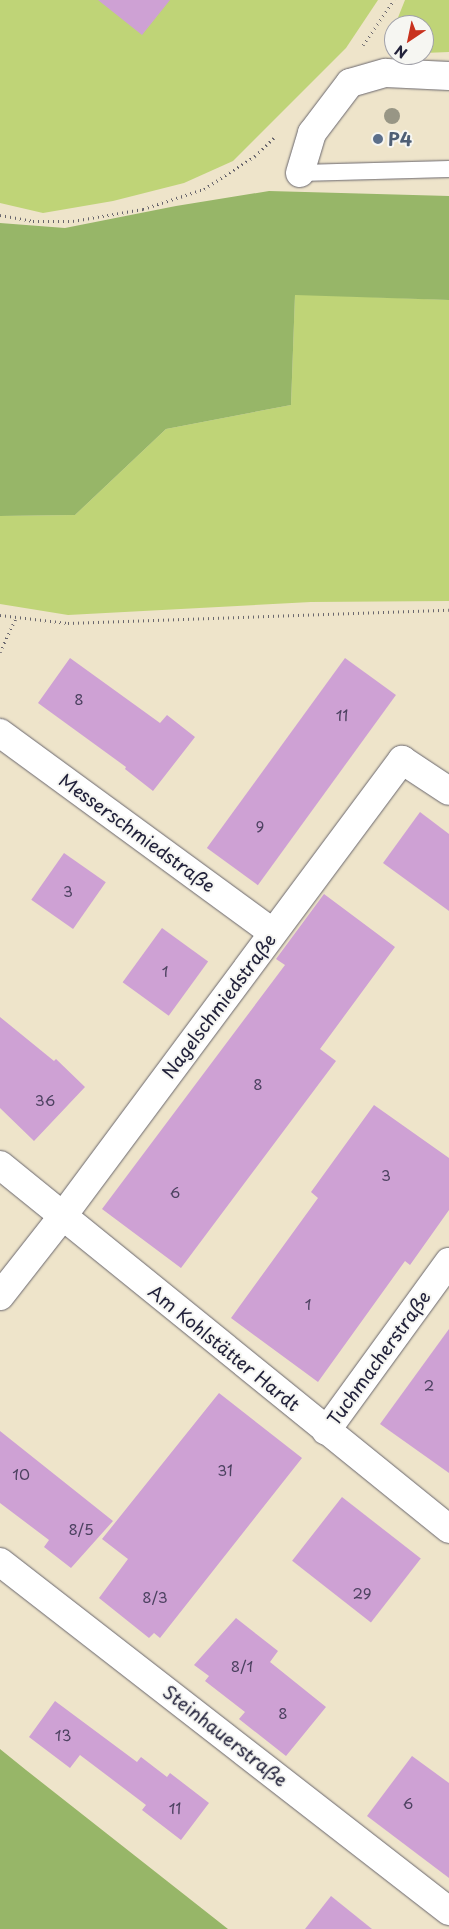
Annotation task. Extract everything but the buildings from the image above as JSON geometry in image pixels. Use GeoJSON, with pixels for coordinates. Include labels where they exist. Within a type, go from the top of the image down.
{"type":"FeatureCollection","features":[{"type":"Feature","properties":{"kind":"street"},"geometry":{"type":"LineString","coordinates":[[300,172],[312,133],[350,83],[386,73],[449,76]]}},
{"type":"Feature","properties":{"kind":"street","name":"Messerschmiedstraße"},"geometry":{"type":"LineString","coordinates":[[0,733],[273,933]]}},
{"type":"Feature","properties":{"kind":"street","name":"Nagelschmiedstraße"},"geometry":{"type":"LineString","coordinates":[[0,1296],[62,1217],[402,760],[449,791]]}},
{"type":"Feature","properties":{"kind":"street","name":"Am Kohlstätter Hardt"},"geometry":{"type":"LineString","coordinates":[[0,1165],[449,1529]]}},
{"type":"Feature","properties":{"kind":"street","name":"Tuchmacherstraße"},"geometry":{"type":"LineString","coordinates":[[326,1431],[449,1262]]}},
{"type":"Feature","properties":{"kind":"street","name":"Steinhauerstraße"},"geometry":{"type":"LineString","coordinates":[[0,1562],[449,1911]]}},
{"type":"Feature","properties":{"kind":"lane"},"geometry":{"type":"LineString","coordinates":[[300,172],[449,169]]}},
{"type":"Feature","properties":{"kind":"path"},"geometry":{"type":"LineString","coordinates":[[362,46],[394,0]]}},
{"type":"Feature","properties":{"kind":"path"},"geometry":{"type":"LineString","coordinates":[[0,215],[33,221],[73,221],[143,209],[204,189],[255,156],[282,130]]}},
{"type":"Feature","properties":{"kind":"path"},"geometry":{"type":"LineString","coordinates":[[0,615],[68,623],[449,610]]}},
{"type":"Feature","properties":{"kind":"path"},"geometry":{"type":"LineString","coordinates":[[0,652],[16,618]]}},
{"type":"Feature","properties":{"kind":"green space"},"geometry":{"type":"Polygon","coordinates":[[[0,0],[378,0],[346,48],[233,161],[184,183],[113,201],[43,213],[0,203],[0,0]]]}},
{"type":"Feature","properties":{"kind":"green space"},"geometry":{"type":"Polygon","coordinates":[[[405,0],[449,0],[449,52],[434,53],[434,15],[399,15],[405,0]]]}},
{"type":"Feature","properties":{"kind":"green space"},"geometry":{"type":"Polygon","coordinates":[[[269,191],[449,196],[449,300],[295,295],[291,405],[166,429],[75,515],[0,516],[0,223],[65,228],[176,206],[269,191]]]}},
{"type":"Feature","properties":{"kind":"green space"},"geometry":{"type":"Polygon","coordinates":[[[295,294],[449,300],[449,601],[311,602],[68,615],[0,604],[0,516],[75,515],[166,429],[291,405],[295,294]]]}},
{"type":"Feature","properties":{"kind":"green space"},"geometry":{"type":"Polygon","coordinates":[[[0,1749],[26,1770],[228,1929],[0,1929],[0,1749]]]}},
{"type":"Feature","properties":{"kind":"place","name":"P4"},"geometry":{"type":"Point","coordinates":[378,139]}}]}
